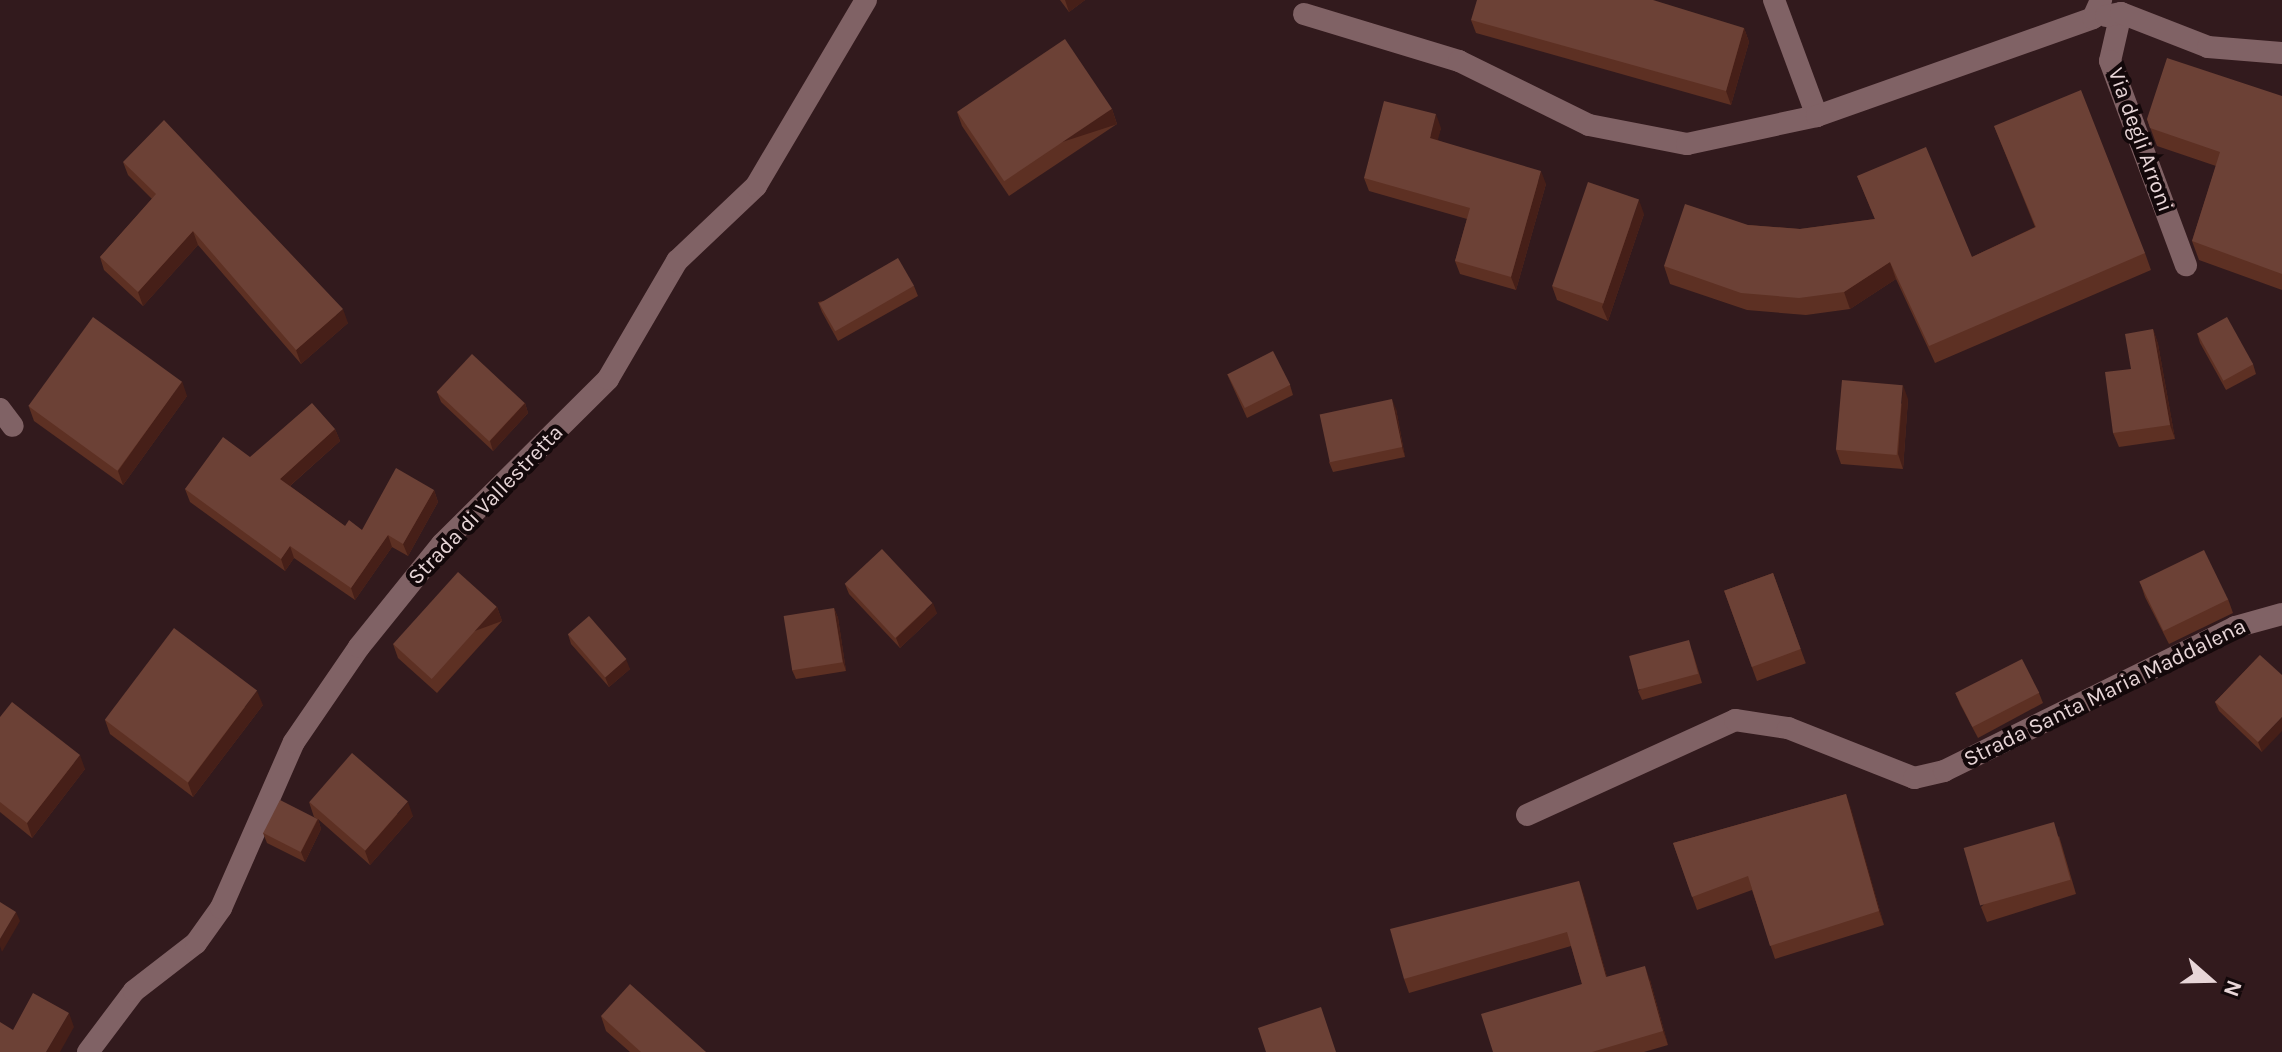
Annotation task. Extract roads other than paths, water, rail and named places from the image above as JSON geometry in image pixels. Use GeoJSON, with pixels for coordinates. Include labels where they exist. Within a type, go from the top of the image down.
{"type":"FeatureCollection","features":[{"type":"Feature","properties":{"kind":"street","name":"Strada di Vallestretta"},"geometry":{"type":"LineString","coordinates":[[88,1052],[134,991],[196,943],[221,908],[294,742],[359,647],[442,544],[608,379],[677,261],[756,186],[866,0]]}},
{"type":"Feature","properties":{"kind":"street"},"geometry":{"type":"LineString","coordinates":[[1774,0],[1817,116]]}},
{"type":"Feature","properties":{"kind":"street"},"geometry":{"type":"LineString","coordinates":[[1304,14],[1459,61],[1589,125],[1687,144],[1817,116],[2097,9],[2121,13],[2208,47],[2282,53]]}},
{"type":"Feature","properties":{"kind":"street","name":"Via degli Arroni"},"geometry":{"type":"LineString","coordinates":[[2121,13],[2110,61],[2186,265]]}},
{"type":"Feature","properties":{"kind":"street","name":"Strada Santa Maria Maddalena"},"geometry":{"type":"LineString","coordinates":[[1527,815],[1735,720],[1788,728],[1914,778],[1944,771],[2235,627],[2282,614]]}}]}
